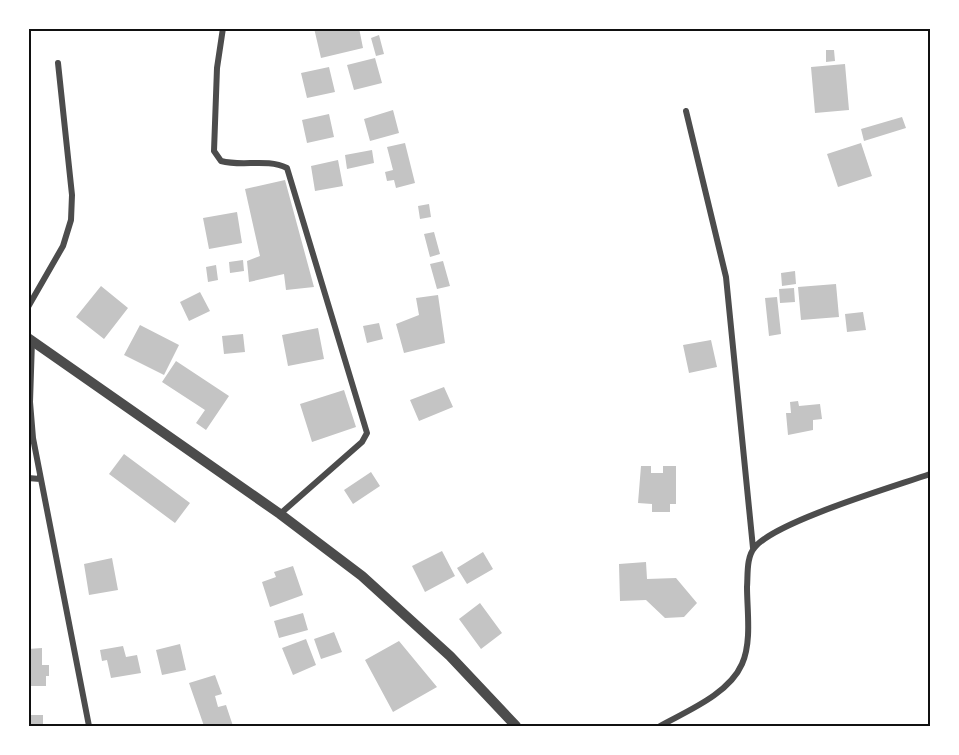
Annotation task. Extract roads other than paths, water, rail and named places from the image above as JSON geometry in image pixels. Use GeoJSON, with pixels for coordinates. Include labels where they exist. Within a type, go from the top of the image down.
{"type":"FeatureCollection","features":[{"type":"Feature","properties":{"kind":"street"},"geometry":{"type":"LineString","coordinates":[[223,28],[217,68],[214,151],[221,161],[231,164],[277,163],[287,168],[367,433],[362,442],[280,514]]}},
{"type":"Feature","properties":{"kind":"street"},"geometry":{"type":"LineString","coordinates":[[28,307],[63,246],[71,220],[72,195],[58,63]]}},
{"type":"Feature","properties":{"kind":"street"},"geometry":{"type":"LineString","coordinates":[[660,726],[713,695],[731,679],[742,664],[747,643],[748,567],[753,548],[726,277],[686,111]]}},
{"type":"Feature","properties":{"kind":"street"},"geometry":{"type":"LineString","coordinates":[[30,339],[280,514],[362,576],[450,656],[516,726]]}},
{"type":"Feature","properties":{"kind":"street"},"geometry":{"type":"LineString","coordinates":[[30,339],[30,402],[40,479],[89,726]]}},
{"type":"Feature","properties":{"kind":"street"},"geometry":{"type":"LineString","coordinates":[[753,548],[794,523],[930,474]]}},
{"type":"Feature","properties":{"kind":"street"},"geometry":{"type":"LineString","coordinates":[[28,478],[40,479]]}}]}
